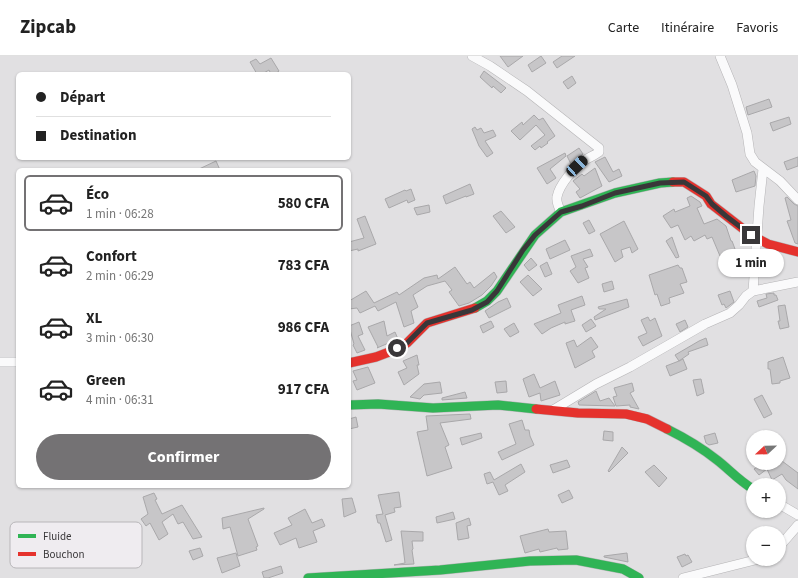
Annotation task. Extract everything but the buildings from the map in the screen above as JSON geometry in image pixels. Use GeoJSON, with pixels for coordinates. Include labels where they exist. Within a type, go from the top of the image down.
{"type":"FeatureCollection","features":[{"type":"Feature","properties":{"kind":"street"},"geometry":{"type":"LineString","coordinates":[[472,56],[490,66],[527,91],[600,148],[599,152],[584,160],[570,173],[557,197],[561,212]]}},
{"type":"Feature","properties":{"kind":"street"},"geometry":{"type":"LineString","coordinates":[[720,56],[732,85],[747,133],[750,154],[755,162],[780,181],[798,200]]}},
{"type":"Feature","properties":{"kind":"street"},"geometry":{"type":"LineString","coordinates":[[752,291],[763,169]]}},
{"type":"Feature","properties":{"kind":"street"},"geometry":{"type":"LineString","coordinates":[[351,363],[376,357],[397,348],[407,343],[427,323],[472,310],[487,302],[497,291],[523,250],[535,235],[561,212],[582,206],[615,193],[660,183],[684,182],[706,196],[712,204],[726,216],[756,238],[768,244],[798,252]]}},
{"type":"Feature","properties":{"kind":"street"},"geometry":{"type":"LineString","coordinates":[[553,410],[596,384],[630,367],[705,324],[730,313],[752,291],[798,282]]}},
{"type":"Feature","properties":{"kind":"street"},"geometry":{"type":"LineString","coordinates":[[0,362],[16,362]]}},
{"type":"Feature","properties":{"kind":"street"},"geometry":{"type":"LineString","coordinates":[[351,405],[378,404],[433,408],[498,406],[578,413],[626,414],[646,419],[683,437],[717,460],[746,485]]}},
{"type":"Feature","properties":{"kind":"street"},"geometry":{"type":"LineString","coordinates":[[786,508],[798,515]]}},
{"type":"Feature","properties":{"kind":"street"},"geometry":{"type":"LineString","coordinates":[[786,538],[798,525]]}},
{"type":"Feature","properties":{"kind":"street"},"geometry":{"type":"LineString","coordinates":[[308,578],[440,570],[530,561],[576,560],[622,569],[639,578]]}},
{"type":"Feature","properties":{"kind":"street"},"geometry":{"type":"LineString","coordinates":[[683,578],[746,562]]}},
{"type":"Feature","properties":{"kind":"traffic: fast"},"geometry":{"type":"LineString","coordinates":[[475,308],[487,301],[497,291],[535,235],[561,212],[615,193],[660,183],[673,182]]}},
{"type":"Feature","properties":{"kind":"traffic: fast"},"geometry":{"type":"LineString","coordinates":[[351,405],[378,404],[433,408],[498,405],[536,409]]}},
{"type":"Feature","properties":{"kind":"traffic: fast"},"geometry":{"type":"LineString","coordinates":[[667,429],[705,451],[746,484]]}},
{"type":"Feature","properties":{"kind":"traffic: fast"},"geometry":{"type":"LineString","coordinates":[[308,578],[440,570],[530,561],[576,560],[623,569],[639,578]]}},
{"type":"Feature","properties":{"kind":"traffic: jam"},"geometry":{"type":"LineString","coordinates":[[673,182],[684,182],[706,196],[711,204],[751,235],[768,244],[798,252]]}},
{"type":"Feature","properties":{"kind":"traffic: jam"},"geometry":{"type":"LineString","coordinates":[[351,363],[376,357],[397,349],[407,343],[427,323],[475,308]]}},
{"type":"Feature","properties":{"kind":"traffic: jam"},"geometry":{"type":"LineString","coordinates":[[536,409],[578,413],[626,414],[647,419],[667,429]]}},
{"type":"Feature","properties":{"kind":"route"},"geometry":{"type":"LineString","coordinates":[[397,348],[407,343],[418,330],[427,323],[472,310],[487,302],[497,291],[523,250],[535,235],[561,212],[582,206],[615,193],[660,183],[684,182],[706,196],[712,204],[751,235]]}}]}
